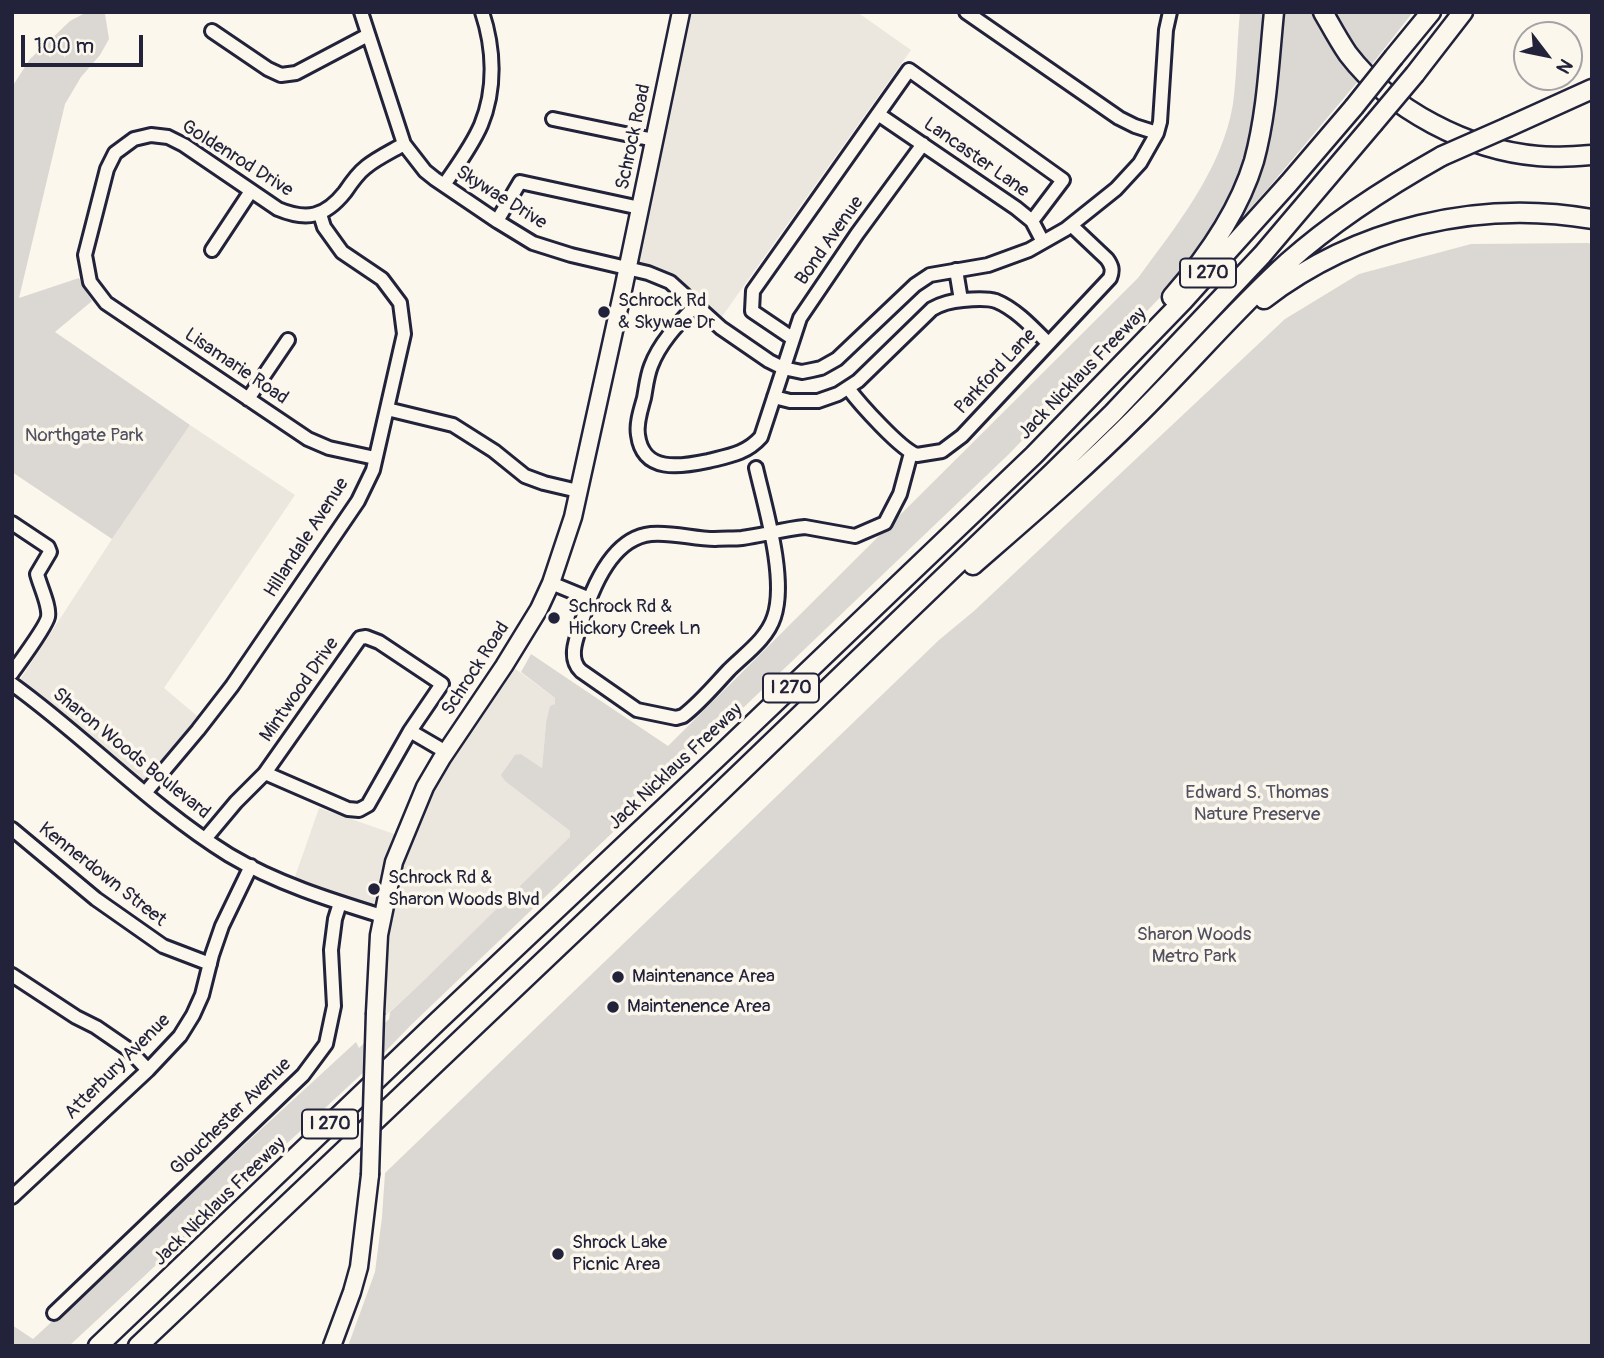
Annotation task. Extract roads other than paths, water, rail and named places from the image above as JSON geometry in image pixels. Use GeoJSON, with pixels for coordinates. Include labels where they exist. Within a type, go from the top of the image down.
{"type":"FeatureCollection","features":[{"type":"Feature","properties":{"kind":"highway"},"geometry":{"type":"LineString","coordinates":[[1055,433],[1176,292],[1216,239],[1238,201],[1261,131],[1274,12]]}},
{"type":"Feature","properties":{"kind":"highway"},"geometry":{"type":"LineString","coordinates":[[1323,12],[1349,54],[1364,72],[1391,96],[1425,120],[1477,144],[1511,152],[1563,157],[1592,155]]}},
{"type":"Feature","properties":{"kind":"highway","name":"Jack Nicklaus Freeway"},"geometry":{"type":"LineString","coordinates":[[96,1346],[928,557],[1055,433],[1183,301],[1289,183],[1431,12]]}},
{"type":"Feature","properties":{"kind":"highway","name":"I 270"},"geometry":{"type":"LineString","coordinates":[[138,1346],[623,885],[1132,393],[1262,256],[1415,74],[1463,12]]}},
{"type":"Feature","properties":{"kind":"highway"},"geometry":{"type":"LineString","coordinates":[[869,648],[951,584],[1045,503],[1112,441],[1289,262],[1343,217],[1442,156],[1592,89]]}},
{"type":"Feature","properties":{"kind":"highway"},"geometry":{"type":"LineString","coordinates":[[1197,355],[1280,287],[1311,267],[1376,237],[1434,221],[1489,213],[1540,213],[1592,219]]}},
{"type":"Feature","properties":{"kind":"highway"},"geometry":{"type":"LineString","coordinates":[[150,1346],[206,1281]]}},
{"type":"Feature","properties":{"kind":"main road","name":"Schrock Road"},"geometry":{"type":"LineString","coordinates":[[332,1346],[359,1267],[370,1175],[377,956],[382,916],[394,862],[425,787],[504,667],[551,583],[573,517],[628,268],[680,12]]}},
{"type":"Feature","properties":{"kind":"street","name":"Skywae Drive"},"geometry":{"type":"LineString","coordinates":[[361,12],[404,144],[425,171],[533,243],[663,278],[721,328],[783,368]]}},
{"type":"Feature","properties":{"kind":"street"},"geometry":{"type":"LineString","coordinates":[[444,185],[472,142],[488,104],[492,82],[491,49],[482,12]]}},
{"type":"Feature","properties":{"kind":"street"},"geometry":{"type":"LineString","coordinates":[[966,12],[1119,118],[1157,132]]}},
{"type":"Feature","properties":{"kind":"street"},"geometry":{"type":"LineString","coordinates":[[696,305],[673,329],[651,365],[639,417],[638,435],[643,452],[656,463],[673,467],[738,454],[752,447],[761,437],[783,368],[802,372],[821,368],[837,359],[915,285],[930,275],[988,265],[1029,250],[1071,225],[1116,190],[1140,163],[1157,132],[1170,12]]}},
{"type":"Feature","properties":{"kind":"street"},"geometry":{"type":"LineString","coordinates":[[212,31],[281,75],[296,73],[368,35]]}},
{"type":"Feature","properties":{"kind":"street"},"geometry":{"type":"LineString","coordinates":[[792,338],[752,311],[752,291],[909,70],[1063,180],[1031,221]]}},
{"type":"Feature","properties":{"kind":"street","name":"Lancaster Lane"},"geometry":{"type":"LineString","coordinates":[[878,114],[1010,204],[1031,221],[1043,242]]}},
{"type":"Feature","properties":{"kind":"street"},"geometry":{"type":"LineString","coordinates":[[553,119],[654,140]]}},
{"type":"Feature","properties":{"kind":"street","name":"Goldenrod Drive"},"geometry":{"type":"LineString","coordinates":[[90,282],[85,255],[107,169],[115,153],[134,139],[151,135],[168,137],[278,209],[292,215],[320,214]]}},
{"type":"Feature","properties":{"kind":"street"},"geometry":{"type":"LineString","coordinates":[[320,214],[336,203],[366,166],[404,144]]}},
{"type":"Feature","properties":{"kind":"street","name":"Bond Avenue"},"geometry":{"type":"LineString","coordinates":[[783,368],[800,318],[811,300],[923,144]]}},
{"type":"Feature","properties":{"kind":"street"},"geometry":{"type":"LineString","coordinates":[[497,221],[520,182],[640,208]]}},
{"type":"Feature","properties":{"kind":"street"},"geometry":{"type":"LineString","coordinates":[[212,250],[251,191]]}},
{"type":"Feature","properties":{"kind":"street","name":"Hillandale Avenue"},"geometry":{"type":"LineString","coordinates":[[145,793],[232,686],[358,501],[373,470],[404,334],[400,303],[382,279],[342,252],[324,227],[320,214]]}},
{"type":"Feature","properties":{"kind":"street","name":"Parkford Lane"},"geometry":{"type":"LineString","coordinates":[[911,453],[917,455],[942,451],[962,436],[1110,278],[1111,265],[1107,259],[1071,225]]}},
{"type":"Feature","properties":{"kind":"street"},"geometry":{"type":"LineString","coordinates":[[956,270],[961,300]]}},
{"type":"Feature","properties":{"kind":"street","name":"Lisamarie Road"},"geometry":{"type":"LineString","coordinates":[[90,282],[106,303],[308,439],[329,448],[375,458]]}},
{"type":"Feature","properties":{"kind":"street"},"geometry":{"type":"LineString","coordinates":[[774,397],[790,401],[818,401],[838,394],[858,381],[932,309],[941,304],[961,300],[995,301],[1014,312],[1048,343]]}},
{"type":"Feature","properties":{"kind":"street"},"geometry":{"type":"LineString","coordinates":[[248,399],[288,340]]}},
{"type":"Feature","properties":{"kind":"street"},"geometry":{"type":"LineString","coordinates":[[756,468],[771,533],[779,591],[774,618],[759,641],[683,716],[676,718],[638,710],[581,671],[573,659],[582,619],[600,575],[620,548],[634,538],[651,534],[705,539],[741,538],[771,533],[805,527],[855,536],[885,523],[900,495],[911,453],[858,402],[848,388]]}},
{"type":"Feature","properties":{"kind":"street"},"geometry":{"type":"LineString","coordinates":[[387,409],[453,425],[525,476],[578,491]]}},
{"type":"Feature","properties":{"kind":"street"},"geometry":{"type":"LineString","coordinates":[[12,523],[48,547],[50,552],[37,574],[48,617],[12,673]]}},
{"type":"Feature","properties":{"kind":"street"},"geometry":{"type":"LineString","coordinates":[[551,583],[590,599]]}},
{"type":"Feature","properties":{"kind":"street","name":"Mintwood Drive"},"geometry":{"type":"LineString","coordinates":[[265,774],[360,638],[371,638],[379,642],[442,684],[410,731]]}},
{"type":"Feature","properties":{"kind":"street","name":"Sharon Woods Boulevard"},"geometry":{"type":"LineString","coordinates":[[12,684],[170,815],[205,839],[251,866],[340,903],[382,916]]}},
{"type":"Feature","properties":{"kind":"street"},"geometry":{"type":"LineString","coordinates":[[205,839],[236,802],[265,774],[348,809],[359,810],[368,806],[410,731],[446,752]]}},
{"type":"Feature","properties":{"kind":"street","name":"Kennerdown Street"},"geometry":{"type":"LineString","coordinates":[[12,830],[96,899],[163,946],[210,964]]}},
{"type":"Feature","properties":{"kind":"street","name":"Atterbury Avenue"},"geometry":{"type":"LineString","coordinates":[[12,1197],[148,1070],[180,1036],[202,995],[222,926],[251,866]]}},
{"type":"Feature","properties":{"kind":"street","name":"Glouchester Avenue"},"geometry":{"type":"LineString","coordinates":[[54,1313],[303,1075],[326,1044],[334,1006],[331,950],[340,903]]}},
{"type":"Feature","properties":{"kind":"street"},"geometry":{"type":"LineString","coordinates":[[12,975],[128,1049],[148,1070]]}},
{"type":"Feature","properties":{"kind":"place","name":"Schrock Rd & Skywae Dr"},"geometry":{"type":"Point","coordinates":[604,312]}},
{"type":"Feature","properties":{"kind":"place","name":"Schrock Rd & Hickory Creek Ln"},"geometry":{"type":"Point","coordinates":[554,618]}},
{"type":"Feature","properties":{"kind":"place","name":"Schrock Rd & Sharon Woods Blvd"},"geometry":{"type":"Point","coordinates":[374,889]}},
{"type":"Feature","properties":{"kind":"place","name":"Maintenance Area"},"geometry":{"type":"Point","coordinates":[618,977]}},
{"type":"Feature","properties":{"kind":"place","name":"Maintenence Area"},"geometry":{"type":"Point","coordinates":[613,1007]}},
{"type":"Feature","properties":{"kind":"place","name":"Shrock Lake Picnic Area"},"geometry":{"type":"Point","coordinates":[558,1254]}},
{"type":"Feature","properties":{"kind":"park label","name":"Northgate Park"},"geometry":{"type":"Point","coordinates":[84,436]}},
{"type":"Feature","properties":{"kind":"park label","name":"Edward S. Thomas Nature Preserve"},"geometry":{"type":"Point","coordinates":[1257,804]}},
{"type":"Feature","properties":{"kind":"park label","name":"Sharon Woods Metro Park"},"geometry":{"type":"Point","coordinates":[1194,946]}}]}
